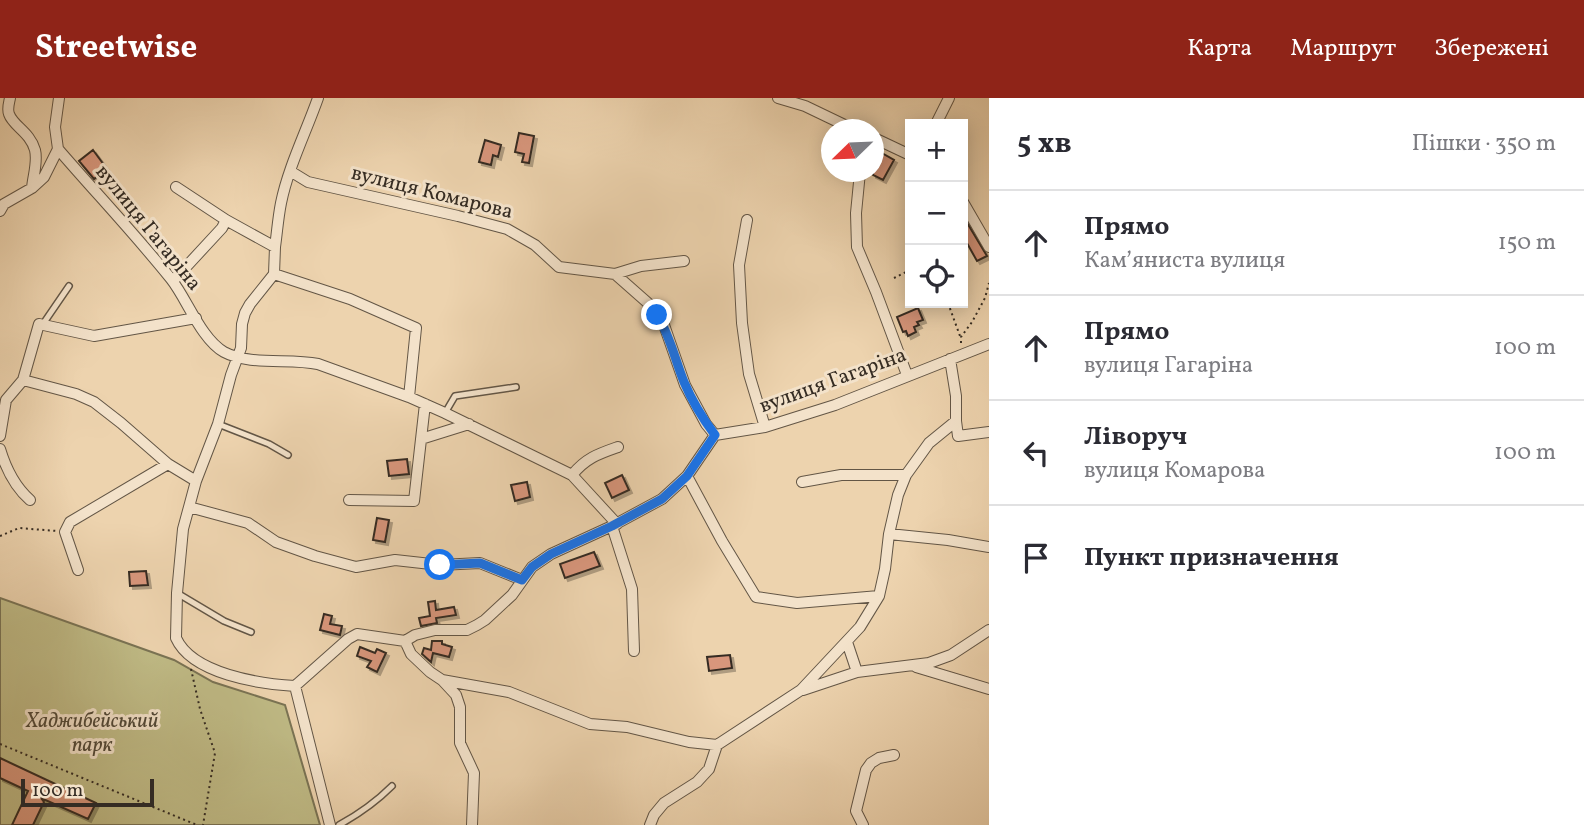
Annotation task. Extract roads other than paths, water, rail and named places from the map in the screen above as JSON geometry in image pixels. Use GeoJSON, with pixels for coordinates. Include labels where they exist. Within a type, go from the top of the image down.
{"type":"FeatureCollection","features":[{"type":"Feature","properties":{"kind":"street"},"geometry":{"type":"LineString","coordinates":[[10,98],[9,116],[28,134],[35,149],[32,188]]}},
{"type":"Feature","properties":{"kind":"street"},"geometry":{"type":"LineString","coordinates":[[0,211],[4,204],[32,188],[44,177],[58,149],[55,127],[60,98]]}},
{"type":"Feature","properties":{"kind":"street"},"geometry":{"type":"LineString","coordinates":[[318,98],[281,202],[274,274],[245,313],[241,348],[218,424],[196,481],[183,529],[176,638],[188,654],[204,665],[271,685],[295,686],[357,634],[405,640],[435,630],[467,630],[485,620],[503,604],[532,567],[551,554],[662,499],[687,476],[715,435],[685,385],[664,326],[649,304],[615,274]]}},
{"type":"Feature","properties":{"kind":"street"},"geometry":{"type":"LineString","coordinates":[[778,98],[805,106],[832,119]]}},
{"type":"Feature","properties":{"kind":"street"},"geometry":{"type":"LineString","coordinates":[[938,119],[949,98]]}},
{"type":"Feature","properties":{"kind":"street"},"geometry":{"type":"LineString","coordinates":[[884,143],[905,153]]}},
{"type":"Feature","properties":{"kind":"street","name":"вулиця Гагаріна"},"geometry":{"type":"LineString","coordinates":[[58,149],[173,281],[214,345],[226,353],[257,360],[318,364],[445,412],[572,475],[614,525]]}},
{"type":"Feature","properties":{"kind":"street","name":"вулиця Комарова"},"geometry":{"type":"LineString","coordinates":[[290,171],[308,182],[507,229],[535,245],[558,267],[615,274]]}},
{"type":"Feature","properties":{"kind":"street"},"geometry":{"type":"LineString","coordinates":[[859,182],[856,213],[858,247],[907,375]]}},
{"type":"Feature","properties":{"kind":"street"},"geometry":{"type":"LineString","coordinates":[[176,187],[226,220],[275,247]]}},
{"type":"Feature","properties":{"kind":"street"},"geometry":{"type":"LineString","coordinates":[[968,211],[989,247]]}},
{"type":"Feature","properties":{"kind":"street"},"geometry":{"type":"LineString","coordinates":[[173,281],[222,228],[226,220]]}},
{"type":"Feature","properties":{"kind":"street"},"geometry":{"type":"LineString","coordinates":[[747,220],[739,264],[742,323],[749,374],[765,427]]}},
{"type":"Feature","properties":{"kind":"street"},"geometry":{"type":"LineString","coordinates":[[615,274],[641,266],[684,261]]}},
{"type":"Feature","properties":{"kind":"street"},"geometry":{"type":"LineString","coordinates":[[274,274],[350,299],[416,328],[409,397]]}},
{"type":"Feature","properties":{"kind":"street"},"geometry":{"type":"LineString","coordinates":[[0,436],[6,400],[23,380],[39,324],[94,336],[196,318]]}},
{"type":"Feature","properties":{"kind":"street","name":"вулиця Гагаріна"},"geometry":{"type":"LineString","coordinates":[[715,435],[765,427],[835,405],[989,344]]}},
{"type":"Feature","properties":{"kind":"street"},"geometry":{"type":"LineString","coordinates":[[950,359],[956,396],[958,436],[989,432]]}},
{"type":"Feature","properties":{"kind":"street"},"geometry":{"type":"LineString","coordinates":[[23,380],[76,394],[94,402],[168,464],[196,481]]}},
{"type":"Feature","properties":{"kind":"street"},"geometry":{"type":"LineString","coordinates":[[349,500],[414,501],[425,404]]}},
{"type":"Feature","properties":{"kind":"street"},"geometry":{"type":"LineString","coordinates":[[650,825],[664,803],[697,782],[709,769],[718,745],[800,690],[847,642],[869,614],[878,596],[885,569],[889,534],[905,475],[929,443],[956,421]]}},
{"type":"Feature","properties":{"kind":"street"},"geometry":{"type":"LineString","coordinates":[[421,439],[469,424]]}},
{"type":"Feature","properties":{"kind":"street"},"geometry":{"type":"LineString","coordinates":[[572,475],[590,457],[618,447]]}},
{"type":"Feature","properties":{"kind":"street"},"geometry":{"type":"LineString","coordinates":[[0,449],[8,473],[30,500]]}},
{"type":"Feature","properties":{"kind":"street"},"geometry":{"type":"LineString","coordinates":[[78,570],[65,532],[70,522],[168,464]]}},
{"type":"Feature","properties":{"kind":"street"},"geometry":{"type":"LineString","coordinates":[[802,482],[841,475],[905,475]]}},
{"type":"Feature","properties":{"kind":"street"},"geometry":{"type":"LineString","coordinates":[[687,476],[756,597],[797,603],[878,596]]}},
{"type":"Feature","properties":{"kind":"street"},"geometry":{"type":"LineString","coordinates":[[188,507],[248,523],[276,542],[356,567],[396,560],[440,565],[480,563],[522,580]]}},
{"type":"Feature","properties":{"kind":"street"},"geometry":{"type":"LineString","coordinates":[[614,525],[632,589],[634,651]]}},
{"type":"Feature","properties":{"kind":"street"},"geometry":{"type":"LineString","coordinates":[[889,534],[948,540],[989,548]]}},
{"type":"Feature","properties":{"kind":"street"},"geometry":{"type":"LineString","coordinates":[[800,690],[857,672],[929,663],[951,655],[989,630]]}},
{"type":"Feature","properties":{"kind":"street"},"geometry":{"type":"LineString","coordinates":[[405,640],[411,654],[456,695],[460,707],[460,743],[474,773],[472,825]]}},
{"type":"Feature","properties":{"kind":"street"},"geometry":{"type":"LineString","coordinates":[[847,642],[857,672]]}},
{"type":"Feature","properties":{"kind":"street"},"geometry":{"type":"LineString","coordinates":[[912,666],[989,690]]}},
{"type":"Feature","properties":{"kind":"street"},"geometry":{"type":"LineString","coordinates":[[442,680],[509,692],[590,724],[626,727],[689,742],[718,745]]}},
{"type":"Feature","properties":{"kind":"street"},"geometry":{"type":"LineString","coordinates":[[295,686],[330,825]]}},
{"type":"Feature","properties":{"kind":"street"},"geometry":{"type":"LineString","coordinates":[[863,825],[856,811],[866,770],[879,758],[894,755]]}},
{"type":"Feature","properties":{"kind":"lane"},"geometry":{"type":"LineString","coordinates":[[42,325],[69,286]]}},
{"type":"Feature","properties":{"kind":"lane"},"geometry":{"type":"LineString","coordinates":[[445,412],[455,396],[516,387]]}},
{"type":"Feature","properties":{"kind":"lane"},"geometry":{"type":"LineString","coordinates":[[218,424],[270,444],[288,455]]}},
{"type":"Feature","properties":{"kind":"lane"},"geometry":{"type":"LineString","coordinates":[[177,593],[224,621],[251,632]]}},
{"type":"Feature","properties":{"kind":"lane"},"geometry":{"type":"LineString","coordinates":[[339,825],[357,816],[392,786]]}},
{"type":"Feature","properties":{"kind":"park label","name":"Хаджибейський парк"},"geometry":{"type":"Point","coordinates":[92,733]}}]}
